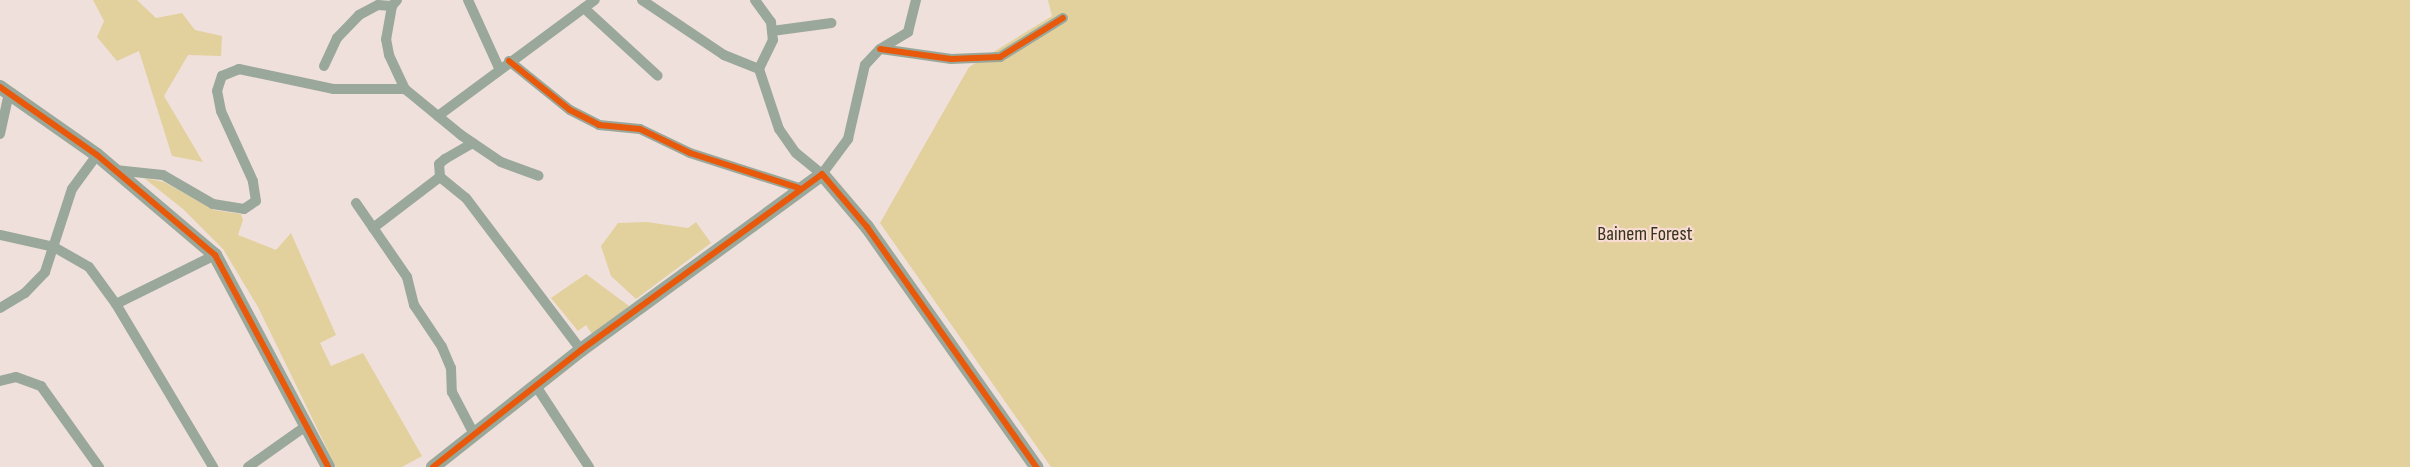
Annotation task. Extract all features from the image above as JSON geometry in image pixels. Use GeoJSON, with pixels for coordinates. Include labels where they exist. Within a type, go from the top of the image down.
{"type":"FeatureCollection","features":[{"type":"Feature","properties":{"kind":"street"},"geometry":{"type":"LineString","coordinates":[[468,0],[499,68]]}},
{"type":"Feature","properties":{"kind":"street"},"geometry":{"type":"LineString","coordinates":[[438,116],[499,68],[595,0]]}},
{"type":"Feature","properties":{"kind":"street"},"geometry":{"type":"LineString","coordinates":[[642,0],[724,55],[759,69]]}},
{"type":"Feature","properties":{"kind":"street"},"geometry":{"type":"LineString","coordinates":[[754,0],[771,22],[773,40],[759,69],[779,129],[796,153],[822,174],[867,227],[1036,467]]}},
{"type":"Feature","properties":{"kind":"street"},"geometry":{"type":"LineString","coordinates":[[433,467],[581,350],[822,174],[848,139],[865,65],[880,49],[908,32],[916,0]]}},
{"type":"Feature","properties":{"kind":"street"},"geometry":{"type":"LineString","coordinates":[[324,66],[337,38],[359,15],[378,5],[394,3],[386,39],[389,55],[405,89],[473,143],[501,162],[539,176]]}},
{"type":"Feature","properties":{"kind":"street"},"geometry":{"type":"LineString","coordinates":[[584,8],[658,76]]}},
{"type":"Feature","properties":{"kind":"street"},"geometry":{"type":"LineString","coordinates":[[880,49],[951,59],[1000,57],[1063,18]]}},
{"type":"Feature","properties":{"kind":"street"},"geometry":{"type":"LineString","coordinates":[[772,31],[831,23]]}},
{"type":"Feature","properties":{"kind":"street"},"geometry":{"type":"LineString","coordinates":[[509,61],[570,110],[599,125],[640,129],[690,153],[800,188]]}},
{"type":"Feature","properties":{"kind":"street"},"geometry":{"type":"LineString","coordinates":[[115,170],[164,175],[213,204],[244,209],[256,201],[253,182],[221,111],[217,91],[222,76],[239,69],[333,89],[405,89]]}},
{"type":"Feature","properties":{"kind":"street"},"geometry":{"type":"LineString","coordinates":[[0,134],[4,90],[97,155],[215,255],[328,467]]}},
{"type":"Feature","properties":{"kind":"street"},"geometry":{"type":"LineString","coordinates":[[473,143],[439,164],[440,177],[466,198],[581,350]]}},
{"type":"Feature","properties":{"kind":"street"},"geometry":{"type":"LineString","coordinates":[[0,308],[25,293],[45,272],[72,189],[97,155]]}},
{"type":"Feature","properties":{"kind":"street"},"geometry":{"type":"LineString","coordinates":[[373,228],[440,177]]}},
{"type":"Feature","properties":{"kind":"street"},"geometry":{"type":"LineString","coordinates":[[356,203],[407,276],[414,305],[442,347],[451,368],[452,392],[474,434]]}},
{"type":"Feature","properties":{"kind":"street"},"geometry":{"type":"LineString","coordinates":[[0,235],[54,247],[89,267],[117,304],[213,467]]}},
{"type":"Feature","properties":{"kind":"street"},"geometry":{"type":"LineString","coordinates":[[117,304],[215,255]]}},
{"type":"Feature","properties":{"kind":"street"},"geometry":{"type":"LineString","coordinates":[[0,381],[16,377],[41,386],[97,466]]}},
{"type":"Feature","properties":{"kind":"street"},"geometry":{"type":"LineString","coordinates":[[536,386],[589,467]]}},
{"type":"Feature","properties":{"kind":"street"},"geometry":{"type":"LineString","coordinates":[[248,467],[306,426]]}},
{"type":"Feature","properties":{"kind":"green space"},"geometry":{"type":"Polygon","coordinates":[[[93,0],[137,0],[156,18],[182,13],[195,30],[222,36],[221,56],[188,55],[164,96],[203,162],[172,156],[139,51],[117,61],[97,37],[104,21],[93,0]]]}},
{"type":"Feature","properties":{"kind":"green space","name":"Bainem Forest"},"geometry":{"type":"Polygon","coordinates":[[[1048,0],[2410,0],[2410,467],[1051,467],[880,223],[969,67],[1052,16],[1048,0]]]}},
{"type":"Feature","properties":{"kind":"green space"},"geometry":{"type":"Polygon","coordinates":[[[144,178],[164,182],[214,210],[241,214],[243,220],[238,235],[276,250],[291,233],[336,335],[320,343],[331,366],[363,353],[422,456],[402,467],[336,467],[258,307],[223,249],[183,209],[144,178]]]}},
{"type":"Feature","properties":{"kind":"green space"},"geometry":{"type":"Polygon","coordinates":[[[647,222],[688,228],[696,222],[711,243],[636,299],[611,276],[601,246],[618,223],[647,222]]]}},
{"type":"Feature","properties":{"kind":"green space"},"geometry":{"type":"Polygon","coordinates":[[[586,274],[629,306],[592,334],[586,325],[578,331],[551,298],[586,274]]]}},
{"type":"Feature","properties":{"kind":"cycle path"},"geometry":{"type":"LineString","coordinates":[[880,49],[951,59],[1000,57],[1063,18]]}},
{"type":"Feature","properties":{"kind":"cycle path"},"geometry":{"type":"LineString","coordinates":[[509,61],[570,110],[599,125],[640,129],[690,153],[799,188]]}},
{"type":"Feature","properties":{"kind":"cycle path"},"geometry":{"type":"LineString","coordinates":[[0,87],[97,155],[215,255],[328,467]]}},
{"type":"Feature","properties":{"kind":"cycle path"},"geometry":{"type":"LineString","coordinates":[[433,467],[581,350],[822,174],[867,227],[1036,467]]}}]}
